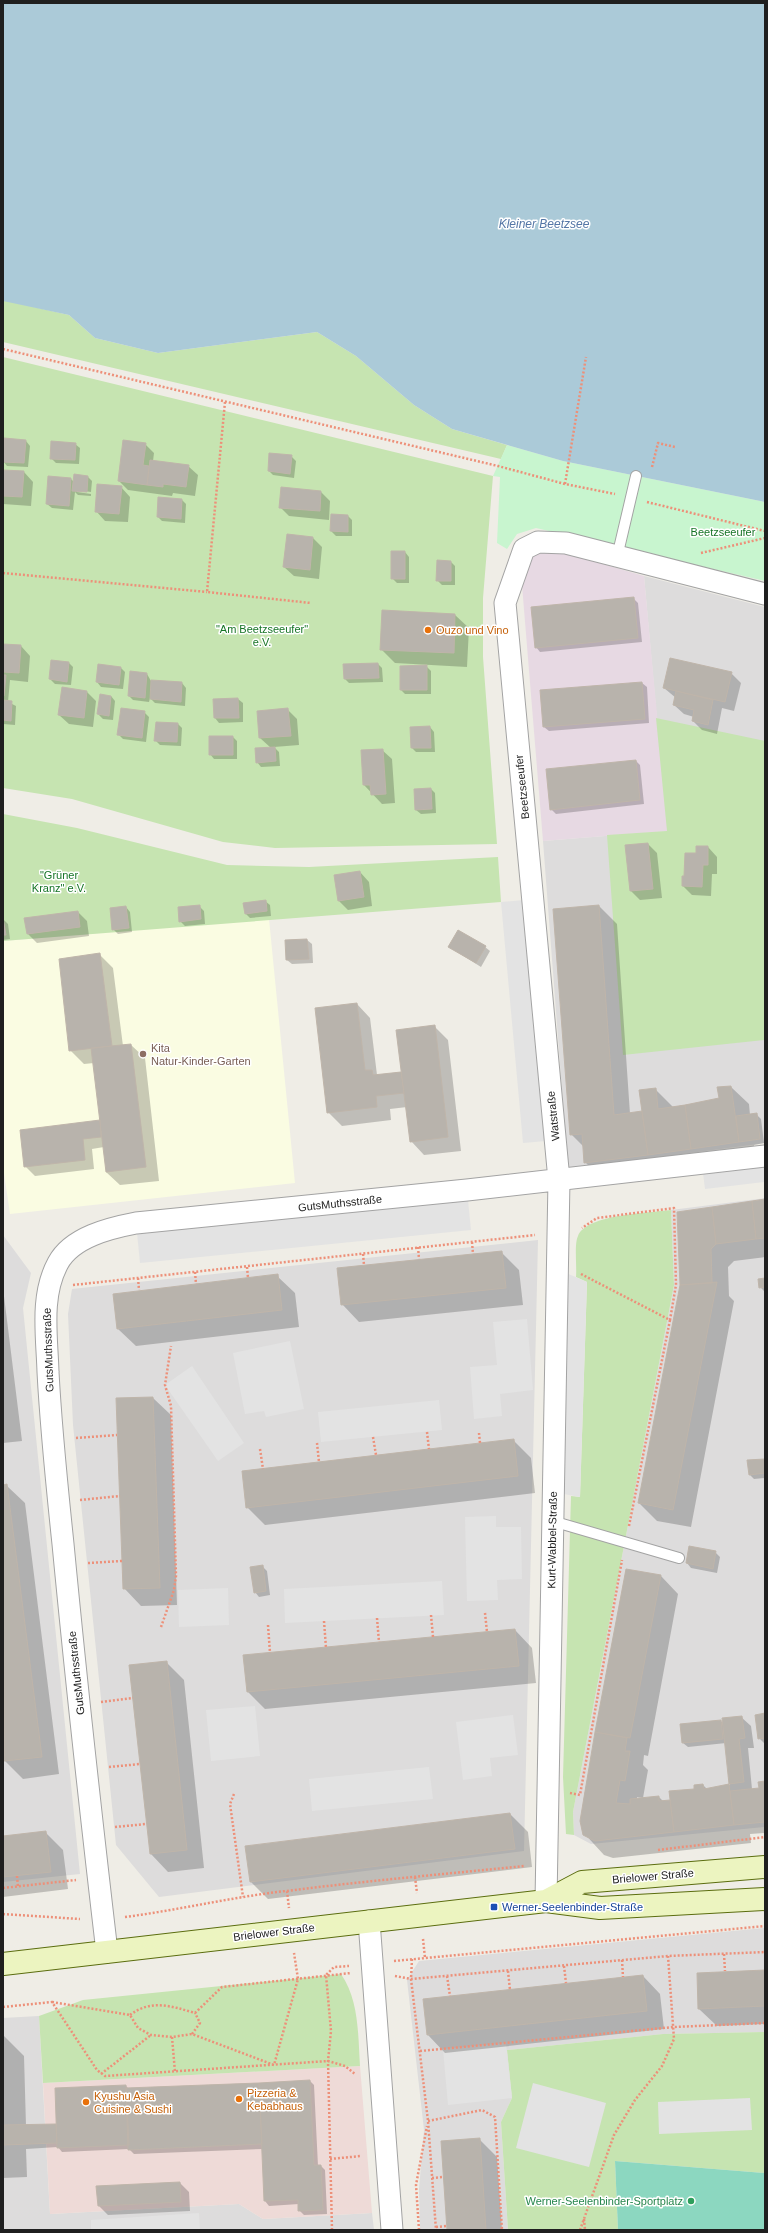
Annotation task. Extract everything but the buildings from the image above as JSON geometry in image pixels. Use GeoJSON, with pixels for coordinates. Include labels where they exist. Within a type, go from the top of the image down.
{"type":"FeatureCollection","features":[{"type":"Feature","properties":{"kind":"main road","name":"Brielower Straße"},"geometry":{"type":"LineString","coordinates":[[546,1901],[582,1882],[765,1867]]}},
{"type":"Feature","properties":{"kind":"main road","name":"Brielower Straße"},"geometry":{"type":"LineString","coordinates":[[3,1964],[546,1901],[600,1908],[765,1899]]}},
{"type":"Feature","properties":{"kind":"street","name":"Beetzseeufer"},"geometry":{"type":"LineString","coordinates":[[527,846],[505,603],[510,583],[524,549],[538,542],[566,544],[765,594]]}},
{"type":"Feature","properties":{"kind":"street","name":"Watstraße"},"geometry":{"type":"LineString","coordinates":[[527,846],[560,1180]]}},
{"type":"Feature","properties":{"kind":"street"},"geometry":{"type":"LineString","coordinates":[[560,1180],[765,1156]]}},
{"type":"Feature","properties":{"kind":"street","name":"Kurt-Wabbel-Straße"},"geometry":{"type":"LineString","coordinates":[[546,1901],[552,1522],[560,1180]]}},
{"type":"Feature","properties":{"kind":"street","name":"GutsMuthsstraße"},"geometry":{"type":"LineString","coordinates":[[107,1952],[52,1440],[46,1309],[49,1288],[58,1262],[68,1252],[88,1237],[109,1228],[136,1223],[560,1180]]}},
{"type":"Feature","properties":{"kind":"street"},"geometry":{"type":"LineString","coordinates":[[369,1921],[392,2230]]}},
{"type":"Feature","properties":{"kind":"lane"},"geometry":{"type":"LineString","coordinates":[[617,557],[636,476]]}},
{"type":"Feature","properties":{"kind":"lane"},"geometry":{"type":"LineString","coordinates":[[552,1522],[679,1558]]}},
{"type":"Feature","properties":{"kind":"path"},"geometry":{"type":"LineString","coordinates":[[3,349],[498,466]]}},
{"type":"Feature","properties":{"kind":"path"},"geometry":{"type":"LineString","coordinates":[[565,484],[586,357]]}},
{"type":"Feature","properties":{"kind":"path"},"geometry":{"type":"LineString","coordinates":[[207,592],[225,402]]}},
{"type":"Feature","properties":{"kind":"path"},"geometry":{"type":"LineString","coordinates":[[651,472],[658,443],[675,447]]}},
{"type":"Feature","properties":{"kind":"path"},"geometry":{"type":"LineString","coordinates":[[699,554],[765,538]]}},
{"type":"Feature","properties":{"kind":"path"},"geometry":{"type":"LineString","coordinates":[[3,573],[310,603]]}},
{"type":"Feature","properties":{"kind":"path"},"geometry":{"type":"LineString","coordinates":[[49,1288],[558,1232],[574,1238],[585,1224],[597,1218],[674,1208],[676,1285],[625,1542],[580,1795],[548,1788]]}},
{"type":"Feature","properties":{"kind":"path"},"geometry":{"type":"LineString","coordinates":[[472,1242],[473,1254]]}},
{"type":"Feature","properties":{"kind":"path"},"geometry":{"type":"LineString","coordinates":[[418,1248],[419,1259]]}},
{"type":"Feature","properties":{"kind":"path"},"geometry":{"type":"LineString","coordinates":[[363,1254],[364,1265]]}},
{"type":"Feature","properties":{"kind":"path"},"geometry":{"type":"LineString","coordinates":[[247,1266],[248,1278]]}},
{"type":"Feature","properties":{"kind":"path"},"geometry":{"type":"LineString","coordinates":[[195,1272],[196,1284]]}},
{"type":"Feature","properties":{"kind":"path"},"geometry":{"type":"LineString","coordinates":[[580,1273],[670,1320]]}},
{"type":"Feature","properties":{"kind":"path"},"geometry":{"type":"LineString","coordinates":[[138,1278],[139,1290]]}},
{"type":"Feature","properties":{"kind":"path"},"geometry":{"type":"LineString","coordinates":[[161,1627],[174,1590],[176,1576],[171,1406],[165,1385],[171,1346]]}},
{"type":"Feature","properties":{"kind":"path"},"geometry":{"type":"LineString","coordinates":[[427,1432],[429,1449]]}},
{"type":"Feature","properties":{"kind":"path"},"geometry":{"type":"LineString","coordinates":[[479,1433],[480,1443]]}},
{"type":"Feature","properties":{"kind":"path"},"geometry":{"type":"LineString","coordinates":[[52,1440],[117,1435]]}},
{"type":"Feature","properties":{"kind":"path"},"geometry":{"type":"LineString","coordinates":[[374,1437],[376,1456]]}},
{"type":"Feature","properties":{"kind":"path"},"geometry":{"type":"LineString","coordinates":[[317,1443],[319,1462]]}},
{"type":"Feature","properties":{"kind":"path"},"geometry":{"type":"LineString","coordinates":[[260,1449],[263,1469]]}},
{"type":"Feature","properties":{"kind":"path"},"geometry":{"type":"LineString","coordinates":[[58,1501],[120,1496]]}},
{"type":"Feature","properties":{"kind":"path"},"geometry":{"type":"LineString","coordinates":[[65,1565],[122,1561]]}},
{"type":"Feature","properties":{"kind":"path"},"geometry":{"type":"LineString","coordinates":[[485,1613],[487,1632]]}},
{"type":"Feature","properties":{"kind":"path"},"geometry":{"type":"LineString","coordinates":[[431,1615],[433,1637]]}},
{"type":"Feature","properties":{"kind":"path"},"geometry":{"type":"LineString","coordinates":[[378,1618],[379,1642]]}},
{"type":"Feature","properties":{"kind":"path"},"geometry":{"type":"LineString","coordinates":[[324,1621],[326,1648]]}},
{"type":"Feature","properties":{"kind":"path"},"geometry":{"type":"LineString","coordinates":[[268,1625],[270,1653]]}},
{"type":"Feature","properties":{"kind":"path"},"geometry":{"type":"LineString","coordinates":[[80,1704],[133,1698]]}},
{"type":"Feature","properties":{"kind":"path"},"geometry":{"type":"LineString","coordinates":[[87,1770],[140,1764]]}},
{"type":"Feature","properties":{"kind":"path"},"geometry":{"type":"LineString","coordinates":[[234,1794],[230,1804],[242,1897],[287,1890],[298,1979],[274,2065]]}},
{"type":"Feature","properties":{"kind":"path"},"geometry":{"type":"LineString","coordinates":[[93,1830],[146,1824]]}},
{"type":"Feature","properties":{"kind":"path"},"geometry":{"type":"LineString","coordinates":[[17,1876],[18,1887]]}},
{"type":"Feature","properties":{"kind":"path"},"geometry":{"type":"LineString","coordinates":[[3,1888],[98,1878]]}},
{"type":"Feature","properties":{"kind":"path"},"geometry":{"type":"LineString","coordinates":[[332,2230],[328,2061],[331,2030],[326,1975],[334,1967],[765,1926]]}},
{"type":"Feature","properties":{"kind":"path"},"geometry":{"type":"LineString","coordinates":[[412,1979],[668,1956],[765,1952]]}},
{"type":"Feature","properties":{"kind":"path"},"geometry":{"type":"LineString","coordinates":[[724,1954],[725,1972]]}},
{"type":"Feature","properties":{"kind":"path"},"geometry":{"type":"LineString","coordinates":[[580,2230],[614,2135],[635,2100],[662,2066],[674,2039],[668,1956]]}},
{"type":"Feature","properties":{"kind":"path"},"geometry":{"type":"LineString","coordinates":[[412,1959],[412,1979],[428,2121],[436,2229],[447,2226]]}},
{"type":"Feature","properties":{"kind":"path"},"geometry":{"type":"LineString","coordinates":[[622,1960],[623,1978]]}},
{"type":"Feature","properties":{"kind":"path"},"geometry":{"type":"LineString","coordinates":[[564,1966],[566,1984]]}},
{"type":"Feature","properties":{"kind":"path"},"geometry":{"type":"LineString","coordinates":[[508,1971],[510,1990]]}},
{"type":"Feature","properties":{"kind":"path"},"geometry":{"type":"LineString","coordinates":[[447,1976],[450,1996]]}},
{"type":"Feature","properties":{"kind":"path"},"geometry":{"type":"LineString","coordinates":[[195,2013],[222,1987],[298,1979]]}},
{"type":"Feature","properties":{"kind":"path"},"geometry":{"type":"LineString","coordinates":[[52,2002],[101,2074],[105,2076],[328,2061],[345,2066],[355,2074]]}},
{"type":"Feature","properties":{"kind":"path"},"geometry":{"type":"LineString","coordinates":[[3,2008],[52,2002],[130,2015],[142,2006],[171,2006],[195,2013],[200,2023],[192,2034]]}},
{"type":"Feature","properties":{"kind":"path"},"geometry":{"type":"LineString","coordinates":[[130,2015],[138,2028],[151,2034],[172,2037],[192,2034],[274,2065]]}},
{"type":"Feature","properties":{"kind":"path"},"geometry":{"type":"LineString","coordinates":[[420,2051],[674,2027],[765,2023]]}},
{"type":"Feature","properties":{"kind":"path"},"geometry":{"type":"LineString","coordinates":[[101,2074],[151,2034]]}},
{"type":"Feature","properties":{"kind":"path"},"geometry":{"type":"LineString","coordinates":[[172,2037],[175,2072]]}},
{"type":"Feature","properties":{"kind":"path"},"geometry":{"type":"LineString","coordinates":[[428,2121],[482,2110],[495,2116],[502,2230]]}},
{"type":"Feature","properties":{"kind":"path"},"geometry":{"type":"LineString","coordinates":[[418,2230],[416,2185],[428,2121]]}},
{"type":"Feature","properties":{"kind":"path"},"geometry":{"type":"LineString","coordinates":[[330,2159],[361,2156]]}},
{"type":"Feature","properties":{"kind":"path"},"geometry":{"type":"LineString","coordinates":[[432,2178],[443,2177]]}},
{"type":"Feature","properties":{"kind":"path"},"geometry":{"type":"LineString","coordinates":[[584,2217],[585,2230]]}},
{"type":"Feature","properties":{"kind":"shaded area"},"geometry":{"type":"Polygon","coordinates":[[[552,549],[644,576],[668,831],[543,841],[522,585],[527,563],[536,552],[552,549]]]}},
{"type":"Feature","properties":{"kind":"shaded area"},"geometry":{"type":"Polygon","coordinates":[[[644,576],[765,607],[765,1143],[568,1169],[543,841],[667,831],[644,576]]]}},
{"type":"Feature","properties":{"kind":"shaded area"},"geometry":{"type":"Polygon","coordinates":[[[524,900],[546,1141],[523,1143],[501,902],[524,900]]]}},
{"type":"Feature","properties":{"kind":"shaded area","name":"Kita Natur-Kinder-Garten"},"geometry":{"type":"Polygon","coordinates":[[[269,919],[295,1183],[10,1214],[3,1166],[3,941],[269,919]]]}},
{"type":"Feature","properties":{"kind":"shaded area"},"geometry":{"type":"Polygon","coordinates":[[[765,1165],[765,1182],[705,1189],[703,1173],[765,1165]]]}},
{"type":"Feature","properties":{"kind":"shaded area"},"geometry":{"type":"Polygon","coordinates":[[[467,1190],[471,1230],[140,1263],[136,1223],[467,1190]]]}},
{"type":"Feature","properties":{"kind":"shaded area"},"geometry":{"type":"Polygon","coordinates":[[[765,1198],[765,1827],[591,1844],[574,1835],[573,1812],[674,1285],[671,1210],[765,1198]]]}},
{"type":"Feature","properties":{"kind":"shaded area"},"geometry":{"type":"Polygon","coordinates":[[[3,1235],[31,1273],[23,1308],[80,1874],[3,1882],[3,1235]]]}},
{"type":"Feature","properties":{"kind":"shaded area"},"geometry":{"type":"Polygon","coordinates":[[[538,1240],[524,1851],[159,1897],[116,1845],[73,1425],[68,1314],[72,1289],[538,1240]]]}},
{"type":"Feature","properties":{"kind":"shaded area"},"geometry":{"type":"Polygon","coordinates":[[[557,1269],[587,1282],[580,1497],[553,1492],[557,1269]]]}},
{"type":"Feature","properties":{"kind":"shaded area"},"geometry":{"type":"Polygon","coordinates":[[[527,1319],[533,1390],[500,1394],[502,1416],[474,1419],[470,1367],[497,1365],[493,1322],[527,1319]]]}},
{"type":"Feature","properties":{"kind":"shaded area"},"geometry":{"type":"Polygon","coordinates":[[[290,1341],[304,1409],[266,1417],[264,1411],[245,1414],[233,1353],[290,1341]]]}},
{"type":"Feature","properties":{"kind":"shaded area"},"geometry":{"type":"Polygon","coordinates":[[[192,1366],[244,1443],[218,1461],[165,1385],[192,1366]]]}},
{"type":"Feature","properties":{"kind":"shaded area"},"geometry":{"type":"Polygon","coordinates":[[[439,1400],[442,1430],[321,1442],[318,1412],[439,1400]]]}},
{"type":"Feature","properties":{"kind":"shaded area"},"geometry":{"type":"Polygon","coordinates":[[[496,1516],[496,1527],[521,1527],[522,1579],[497,1580],[498,1600],[467,1601],[465,1517],[496,1516]]]}},
{"type":"Feature","properties":{"kind":"shaded area"},"geometry":{"type":"Polygon","coordinates":[[[442,1581],[444,1615],[285,1623],[284,1589],[442,1581]]]}},
{"type":"Feature","properties":{"kind":"shaded area"},"geometry":{"type":"Polygon","coordinates":[[[228,1588],[229,1625],[179,1627],[178,1590],[228,1588]]]}},
{"type":"Feature","properties":{"kind":"shaded area"},"geometry":{"type":"Polygon","coordinates":[[[255,1706],[260,1756],[211,1761],[206,1710],[255,1706]]]}},
{"type":"Feature","properties":{"kind":"shaded area"},"geometry":{"type":"Polygon","coordinates":[[[513,1715],[518,1755],[490,1758],[492,1776],[463,1780],[456,1722],[513,1715]]]}},
{"type":"Feature","properties":{"kind":"shaded area"},"geometry":{"type":"Polygon","coordinates":[[[429,1767],[433,1799],[312,1811],[309,1779],[429,1767]]]}},
{"type":"Feature","properties":{"kind":"shaded area"},"geometry":{"type":"Polygon","coordinates":[[[765,1928],[765,2032],[663,2034],[507,2050],[512,2098],[501,2122],[508,2230],[420,2230],[419,2189],[424,2130],[407,1980],[419,1961],[765,1928]]]}},
{"type":"Feature","properties":{"kind":"shaded area"},"geometry":{"type":"Polygon","coordinates":[[[39,2016],[50,2214],[239,2204],[263,2219],[372,2213],[374,2230],[3,2230],[3,2018],[39,2016]]]}},
{"type":"Feature","properties":{"kind":"shaded area"},"geometry":{"type":"Polygon","coordinates":[[[506,2043],[512,2098],[448,2105],[443,2049],[506,2043]]]}},
{"type":"Feature","properties":{"kind":"shaded area"},"geometry":{"type":"Polygon","coordinates":[[[360,2066],[372,2213],[263,2219],[239,2204],[50,2214],[43,2083],[360,2066]]]}},
{"type":"Feature","properties":{"kind":"shaded area"},"geometry":{"type":"Polygon","coordinates":[[[533,2083],[606,2103],[589,2167],[516,2148],[533,2083]]]}},
{"type":"Feature","properties":{"kind":"shaded area"},"geometry":{"type":"Polygon","coordinates":[[[750,2098],[752,2130],[659,2134],[658,2102],[750,2098]]]}},
{"type":"Feature","properties":{"kind":"shaded area"},"geometry":{"type":"Polygon","coordinates":[[[199,2213],[200,2230],[91,2230],[91,2220],[199,2213]]]}},
{"type":"Feature","properties":{"kind":"green space"},"geometry":{"type":"Polygon","coordinates":[[[3,300],[69,315],[95,338],[158,353],[317,332],[356,356],[414,405],[452,429],[507,445],[501,459],[3,342],[3,300]]]}},
{"type":"Feature","properties":{"kind":"green space","name":"\"Am Beetzseeufer\" e.V."},"geometry":{"type":"Polygon","coordinates":[[[3,357],[493,476],[483,598],[483,657],[497,844],[275,848],[223,842],[72,799],[3,788],[3,357]]]}},
{"type":"Feature","properties":{"kind":"green space","name":"Beetzseeufer"},"geometry":{"type":"Polygon","coordinates":[[[507,445],[563,461],[765,502],[765,581],[536,528],[517,534],[507,549],[497,543],[500,477],[493,476],[507,445]]]}},
{"type":"Feature","properties":{"kind":"green space"},"geometry":{"type":"Polygon","coordinates":[[[656,718],[765,741],[765,1040],[623,1055],[607,835],[667,831],[656,718]]]}},
{"type":"Feature","properties":{"kind":"green space","name":"\"Grüner Kranz\" e.V."},"geometry":{"type":"Polygon","coordinates":[[[3,814],[77,828],[227,865],[309,867],[498,857],[501,902],[3,941],[3,814]]]}},
{"type":"Feature","properties":{"kind":"green space"},"geometry":{"type":"Polygon","coordinates":[[[671,1210],[674,1285],[573,1812],[574,1835],[566,1834],[563,1777],[571,1496],[580,1497],[587,1282],[576,1277],[577,1240],[578,1236],[584,1229],[593,1223],[620,1216],[671,1210]]]}},
{"type":"Feature","properties":{"kind":"green space"},"geometry":{"type":"Polygon","coordinates":[[[341,1974],[347,1984],[354,2006],[358,2030],[360,2066],[43,2083],[39,2016],[83,2000],[341,1974]]]}},
{"type":"Feature","properties":{"kind":"green space"},"geometry":{"type":"Polygon","coordinates":[[[765,2032],[765,2173],[615,2161],[618,2230],[508,2230],[501,2122],[512,2098],[507,2050],[663,2034],[765,2032]]]}},
{"type":"Feature","properties":{"kind":"green space","name":"Werner-Seelenbinder-Sportplatz"},"geometry":{"type":"Polygon","coordinates":[[[615,2161],[765,2173],[765,2230],[618,2230],[615,2161]]]}},
{"type":"Feature","properties":{"kind":"water","name":"Kleiner Beetzsee"},"geometry":{"type":"Polygon","coordinates":[[[3,3],[765,3],[765,502],[563,461],[452,429],[414,405],[356,356],[317,332],[158,353],[95,338],[69,315],[3,301],[3,3]]]}},
{"type":"Feature","properties":{"kind":"place","name":"Ouzo und Vino"},"geometry":{"type":"Point","coordinates":[428,630]}},
{"type":"Feature","properties":{"kind":"place","name":"Kita Natur-Kinder-Garten"},"geometry":{"type":"Point","coordinates":[143,1054]}},
{"type":"Feature","properties":{"kind":"place","name":"Werner-Seelenbinder-Straße"},"geometry":{"type":"Point","coordinates":[494,1907]}},
{"type":"Feature","properties":{"kind":"place","name":"Pizzeria & Kebabhaus"},"geometry":{"type":"Point","coordinates":[239,2099]}},
{"type":"Feature","properties":{"kind":"place","name":"Kyushu Asia Cuisine & Sushi"},"geometry":{"type":"Point","coordinates":[86,2102]}},
{"type":"Feature","properties":{"kind":"place","name":"Werner-Seelenbinder-Sportplatz"},"geometry":{"type":"Point","coordinates":[691,2201]}}]}
